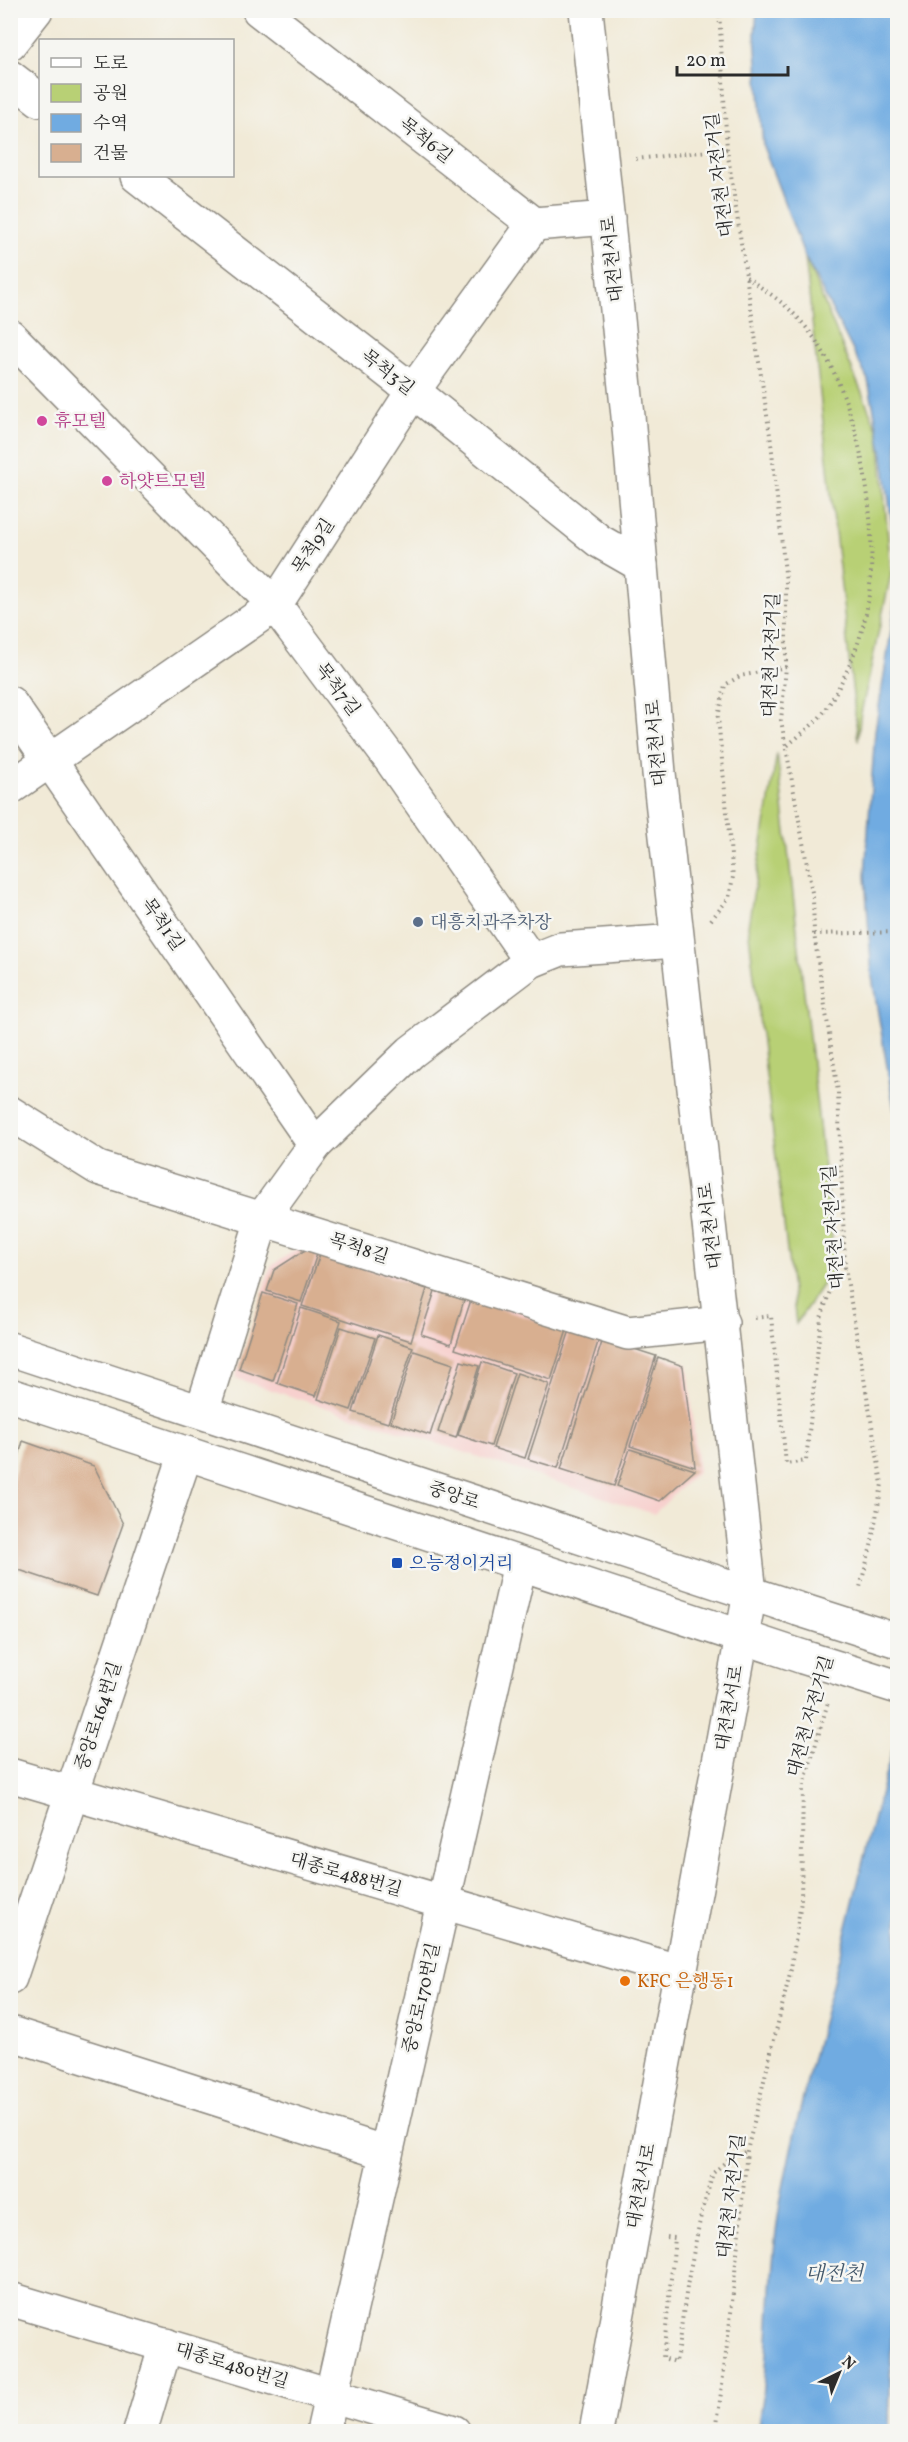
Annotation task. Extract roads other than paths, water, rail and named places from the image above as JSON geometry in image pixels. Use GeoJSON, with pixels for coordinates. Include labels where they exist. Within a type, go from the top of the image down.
{"type":"FeatureCollection","features":[{"type":"Feature","properties":{"kind":"street"},"geometry":{"type":"LineString","coordinates":[[10,43],[36,10]]}},
{"type":"Feature","properties":{"kind":"street","name":"목척6길"},"geometry":{"type":"LineString","coordinates":[[259,10],[534,224]]}},
{"type":"Feature","properties":{"kind":"street","name":"대전천서로"},"geometry":{"type":"LineString","coordinates":[[586,10],[608,218],[676,942],[722,1323],[750,1593],[596,2432]]}},
{"type":"Feature","properties":{"kind":"street"},"geometry":{"type":"LineString","coordinates":[[10,77],[39,99]]}},
{"type":"Feature","properties":{"kind":"street","name":"목척3길"},"geometry":{"type":"LineString","coordinates":[[138,177],[413,391],[598,541],[641,565]]}},
{"type":"Feature","properties":{"kind":"street"},"geometry":{"type":"LineString","coordinates":[[534,224],[608,218]]}},
{"type":"Feature","properties":{"kind":"street","name":"목척9길"},"geometry":{"type":"LineString","coordinates":[[10,788],[275,605],[413,391],[534,224]]}},
{"type":"Feature","properties":{"kind":"street","name":"목척7길"},"geometry":{"type":"LineString","coordinates":[[10,336],[275,605],[391,760],[531,961]]}},
{"type":"Feature","properties":{"kind":"street","name":"목척1길"},"geometry":{"type":"LineString","coordinates":[[10,703],[315,1145]]}},
{"type":"Feature","properties":{"kind":"street"},"geometry":{"type":"LineString","coordinates":[[202,1411],[263,1217],[315,1145],[411,1052],[531,961],[561,949],[676,942]]}},
{"type":"Feature","properties":{"kind":"street","name":"목척8길"},"geometry":{"type":"LineString","coordinates":[[10,1113],[98,1168],[263,1217],[628,1333],[722,1323]]}},
{"type":"Feature","properties":{"kind":"street","name":"중앙로"},"geometry":{"type":"LineString","coordinates":[[10,1349],[897,1641]]}},
{"type":"Feature","properties":{"kind":"street"},"geometry":{"type":"LineString","coordinates":[[10,1395],[897,1687]]}},
{"type":"Feature","properties":{"kind":"street","name":"중앙로164번길"},"geometry":{"type":"LineString","coordinates":[[10,1978],[186,1453]]}},
{"type":"Feature","properties":{"kind":"street","name":"중앙로170번길"},"geometry":{"type":"LineString","coordinates":[[323,2432],[520,1564]]}},
{"type":"Feature","properties":{"kind":"street","name":"대종로488번길"},"geometry":{"type":"LineString","coordinates":[[10,1775],[681,1972]]}},
{"type":"Feature","properties":{"kind":"street"},"geometry":{"type":"LineString","coordinates":[[10,2033],[386,2153]]}},
{"type":"Feature","properties":{"kind":"street","name":"대종로480번길"},"geometry":{"type":"LineString","coordinates":[[10,2299],[454,2432]]}},
{"type":"Feature","properties":{"kind":"street"},"geometry":{"type":"LineString","coordinates":[[140,2432],[166,2345]]}},
{"type":"Feature","properties":{"kind":"water"},"geometry":{"type":"Polygon","coordinates":[[[757,11],[897,11],[897,559],[882,451],[868,380],[805,257],[763,146],[755,35],[757,11]]]}},
{"type":"Feature","properties":{"kind":"water"},"geometry":{"type":"Polygon","coordinates":[[[897,559],[897,1126],[872,977],[865,875],[875,731],[894,613],[897,559]]]}},
{"type":"Feature","properties":{"kind":"water","name":"대전천"},"geometry":{"type":"Polygon","coordinates":[[[897,1736],[898,2278],[892,2308],[889,2431],[758,2431],[766,2372],[774,2252],[782,2193],[810,2069],[897,1736]]]}},
{"type":"Feature","properties":{"kind":"place","name":"휴모텔"},"geometry":{"type":"Point","coordinates":[42,421]}},
{"type":"Feature","properties":{"kind":"place","name":"하얏트모텔"},"geometry":{"type":"Point","coordinates":[107,481]}},
{"type":"Feature","properties":{"kind":"place","name":"대흥치과주차장"},"geometry":{"type":"Point","coordinates":[418,922]}},
{"type":"Feature","properties":{"kind":"place","name":"으능정이거리"},"geometry":{"type":"Point","coordinates":[397,1563]}},
{"type":"Feature","properties":{"kind":"place","name":"KFC 은행동1"},"geometry":{"type":"Point","coordinates":[625,1981]}}]}
